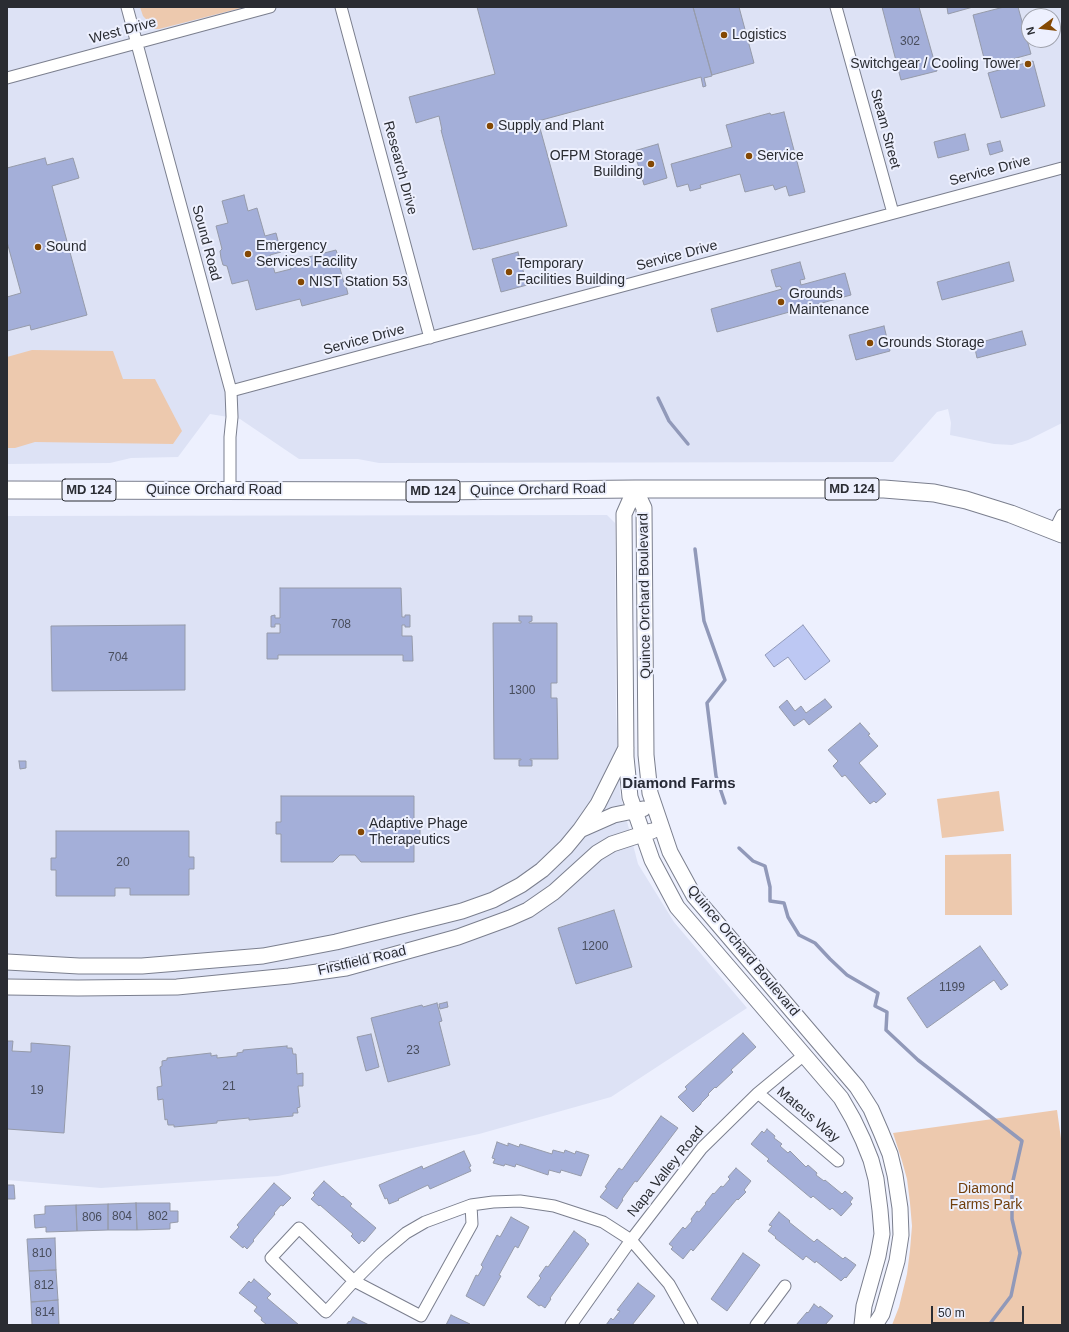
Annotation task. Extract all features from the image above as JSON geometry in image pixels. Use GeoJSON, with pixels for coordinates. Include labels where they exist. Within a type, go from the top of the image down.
{"type":"FeatureCollection","features":[{"type":"Feature","properties":{"kind":"main road","name":"Quince Orchard Road"},"geometry":{"type":"LineString","coordinates":[[7,490],[434,491],[635,488],[884,489],[934,493],[966,500],[1011,514],[1058,533]]}},
{"type":"Feature","properties":{"kind":"street","name":"Sound Road"},"geometry":{"type":"LineString","coordinates":[[127,7],[231,391],[232,417],[230,437],[230,490]]}},
{"type":"Feature","properties":{"kind":"street","name":"West Drive"},"geometry":{"type":"LineString","coordinates":[[7,78],[270,7]]}},
{"type":"Feature","properties":{"kind":"street","name":"Research Drive"},"geometry":{"type":"LineString","coordinates":[[341,7],[430,338]]}},
{"type":"Feature","properties":{"kind":"street","name":"Steam Street"},"geometry":{"type":"LineString","coordinates":[[836,7],[893,213]]}},
{"type":"Feature","properties":{"kind":"street","name":"Service Drive"},"geometry":{"type":"LineString","coordinates":[[231,391],[1062,168]]}},
{"type":"Feature","properties":{"kind":"street","name":"Quince Orchard Boulevard"},"geometry":{"type":"LineString","coordinates":[[635,488],[624,514],[626,747],[630,797],[652,860],[677,907],[841,1098],[853,1119],[871,1160],[876,1179],[882,1234],[878,1256],[864,1306],[862,1325]]}},
{"type":"Feature","properties":{"kind":"street","name":"Quince Orchard Boulevard"},"geometry":{"type":"LineString","coordinates":[[635,488],[644,508],[646,755],[650,793],[670,852],[694,896],[857,1087],[871,1109],[881,1132],[890,1154],[896,1175],[900,1208],[901,1235],[897,1260],[882,1314],[875,1325]]}},
{"type":"Feature","properties":{"kind":"street"},"geometry":{"type":"LineString","coordinates":[[1058,533],[1062,515]]}},
{"type":"Feature","properties":{"kind":"street"},"geometry":{"type":"LineString","coordinates":[[580,830],[604,793],[626,747]]}},
{"type":"Feature","properties":{"kind":"street","name":"Firstfield Road"},"geometry":{"type":"LineString","coordinates":[[7,962],[79,966],[142,966],[263,956],[336,942],[438,918],[493,900],[521,885],[542,870],[566,847],[580,830],[614,815],[635,812],[654,806]]}},
{"type":"Feature","properties":{"kind":"street","name":"Firstfield Road"},"geometry":{"type":"LineString","coordinates":[[7,986],[78,988],[178,987],[289,976],[346,968],[458,937],[510,918],[528,910],[554,892],[597,853],[612,844],[661,829]]}},
{"type":"Feature","properties":{"kind":"street","name":"Napa Valley Road"},"geometry":{"type":"LineString","coordinates":[[571,1325],[631,1240],[702,1148],[758,1093],[804,1055]]}},
{"type":"Feature","properties":{"kind":"street","name":"Mateus Way"},"geometry":{"type":"LineString","coordinates":[[758,1093],[838,1161]]}},
{"type":"Feature","properties":{"kind":"street"},"geometry":{"type":"LineString","coordinates":[[471,1205],[472,1224],[420,1316],[354,1281],[299,1228],[270,1258],[326,1312],[354,1281],[381,1254],[406,1233],[425,1222],[471,1205],[493,1202],[520,1201],[554,1206],[603,1222],[631,1240],[669,1284],[692,1325]]}},
{"type":"Feature","properties":{"kind":"street"},"geometry":{"type":"LineString","coordinates":[[756,1325],[785,1286]]}},
{"type":"Feature","properties":{"kind":"shaded area"},"geometry":{"type":"Polygon","coordinates":[[[7,7],[1062,7],[1062,423],[1028,440],[1012,445],[994,444],[950,435],[951,423],[948,409],[937,412],[893,462],[379,463],[358,459],[299,459],[240,419],[210,414],[178,457],[131,458],[110,463],[7,464],[7,7]]]}},
{"type":"Feature","properties":{"kind":"shaded area"},"geometry":{"type":"Polygon","coordinates":[[[607,515],[615,523],[616,713],[620,794],[638,864],[674,922],[747,1008],[611,1097],[479,1134],[278,1176],[101,1188],[7,1180],[7,516],[607,515]]]}},
{"type":"Feature","properties":{"kind":"green space"},"geometry":{"type":"Polygon","coordinates":[[[140,7],[245,7],[159,29],[153,29],[146,25],[148,21],[143,16],[140,7]]]}},
{"type":"Feature","properties":{"kind":"green space"},"geometry":{"type":"Polygon","coordinates":[[[32,350],[113,351],[123,379],[155,379],[182,431],[173,444],[35,442],[15,448],[7,448],[7,357],[32,350]]]}},
{"type":"Feature","properties":{"kind":"green space"},"geometry":{"type":"Polygon","coordinates":[[[999,791],[1004,831],[942,838],[937,799],[999,791]]]}},
{"type":"Feature","properties":{"kind":"green space"},"geometry":{"type":"Polygon","coordinates":[[[1011,854],[1012,915],[945,915],[945,855],[1011,854]]]}},
{"type":"Feature","properties":{"kind":"green space","name":"Diamond Farms Park"},"geometry":{"type":"Polygon","coordinates":[[[1057,1110],[1062,1146],[1062,1325],[892,1325],[899,1307],[907,1274],[912,1226],[907,1179],[893,1133],[1057,1110]]]}},
{"type":"Feature","properties":{"kind":"water"},"geometry":{"type":"Polygon","coordinates":[[[803,625],[830,661],[805,680],[788,657],[774,667],[765,655],[803,625]]]}},
{"type":"Feature","properties":{"kind":"building","name":"Supply and Plant"},"geometry":{"type":"Polygon","coordinates":[[[477,7],[693,7],[712,76],[704,78],[706,86],[703,87],[701,77],[538,121],[567,226],[473,250],[441,130],[439,116],[416,123],[409,97],[495,74],[477,7]]]}},
{"type":"Feature","properties":{"kind":"building","name":"Logistics"},"geometry":{"type":"Polygon","coordinates":[[[693,7],[739,7],[754,63],[712,75],[693,7]]]}},
{"type":"Feature","properties":{"kind":"building"},"geometry":{"type":"Polygon","coordinates":[[[882,7],[919,7],[937,71],[901,80],[882,7]]]}},
{"type":"Feature","properties":{"kind":"building"},"geometry":{"type":"Polygon","coordinates":[[[947,7],[973,7],[948,14],[947,7]]]}},
{"type":"Feature","properties":{"kind":"building","name":"Switchgear / Cooling Tower"},"geometry":{"type":"Polygon","coordinates":[[[1004,7],[1018,7],[1021,18],[1021,48],[1029,48],[1031,54],[1009,60],[1011,67],[1033,61],[1045,106],[1001,118],[988,73],[1003,69],[1001,62],[986,66],[973,15],[1004,7]]]}},
{"type":"Feature","properties":{"kind":"building","name":"Service"},"geometry":{"type":"Polygon","coordinates":[[[784,112],[805,192],[789,196],[786,186],[775,190],[773,185],[745,192],[740,174],[700,185],[701,188],[690,191],[688,184],[677,187],[671,164],[732,147],[726,125],[770,113],[771,115],[784,112]]]}},
{"type":"Feature","properties":{"kind":"building"},"geometry":{"type":"Polygon","coordinates":[[[965,134],[969,150],[938,158],[934,142],[965,134]]]}},
{"type":"Feature","properties":{"kind":"building"},"geometry":{"type":"Polygon","coordinates":[[[1000,141],[1003,151],[990,155],[987,144],[1000,141]]]}},
{"type":"Feature","properties":{"kind":"building","name":"OFPM Storage Building"},"geometry":{"type":"Polygon","coordinates":[[[658,144],[667,178],[644,185],[634,151],[658,144]]]}},
{"type":"Feature","properties":{"kind":"building","name":"Sound"},"geometry":{"type":"Polygon","coordinates":[[[45,158],[47,165],[73,158],[79,178],[52,186],[87,315],[31,330],[30,325],[7,331],[7,297],[21,293],[7,242],[7,168],[45,158]]]}},
{"type":"Feature","properties":{"kind":"building","name":"Emergency Services Facility"},"geometry":{"type":"Polygon","coordinates":[[[244,195],[248,211],[257,208],[265,236],[276,233],[281,252],[270,255],[275,273],[291,269],[289,262],[336,250],[348,294],[302,306],[300,299],[256,310],[248,280],[232,284],[227,266],[223,265],[221,258],[220,251],[222,249],[216,226],[228,223],[222,201],[244,195]]]}},
{"type":"Feature","properties":{"kind":"building","name":"Temporary Facilities Building"},"geometry":{"type":"Polygon","coordinates":[[[518,252],[527,285],[501,292],[492,259],[518,252]]]}},
{"type":"Feature","properties":{"kind":"building","name":"Grounds Maintenance"},"geometry":{"type":"Polygon","coordinates":[[[800,262],[805,279],[800,280],[801,285],[845,273],[851,295],[717,332],[711,309],[782,289],[780,286],[776,287],[771,270],[800,262]]]}},
{"type":"Feature","properties":{"kind":"building"},"geometry":{"type":"Polygon","coordinates":[[[1009,262],[1014,281],[942,300],[937,282],[1009,262]]]}},
{"type":"Feature","properties":{"kind":"building","name":"Grounds Storage"},"geometry":{"type":"Polygon","coordinates":[[[884,326],[890,351],[856,360],[849,335],[884,326]]]}},
{"type":"Feature","properties":{"kind":"building"},"geometry":{"type":"Polygon","coordinates":[[[1022,331],[1026,345],[977,358],[974,344],[1022,331]]]}},
{"type":"Feature","properties":{"kind":"building"},"geometry":{"type":"Polygon","coordinates":[[[280,588],[401,588],[402,617],[405,617],[405,615],[410,615],[410,627],[405,627],[405,625],[402,625],[402,636],[412,636],[413,661],[403,661],[403,655],[278,655],[278,659],[267,659],[267,633],[280,633],[280,624],[275,624],[275,627],[271,627],[271,616],[275,615],[275,618],[280,618],[280,588]]]}},
{"type":"Feature","properties":{"kind":"building"},"geometry":{"type":"Polygon","coordinates":[[[519,616],[532,616],[532,621],[529,623],[557,623],[557,683],[551,683],[551,698],[557,698],[558,759],[530,759],[532,760],[532,766],[519,766],[519,760],[521,759],[494,759],[493,623],[521,623],[521,621],[519,621],[519,616]]]}},
{"type":"Feature","properties":{"kind":"building"},"geometry":{"type":"Polygon","coordinates":[[[185,625],[185,690],[52,691],[51,626],[185,625]]]}},
{"type":"Feature","properties":{"kind":"building"},"geometry":{"type":"Polygon","coordinates":[[[825,699],[832,707],[809,725],[804,719],[794,726],[779,707],[787,700],[795,711],[801,706],[806,713],[825,699]]]}},
{"type":"Feature","properties":{"kind":"building"},"geometry":{"type":"Polygon","coordinates":[[[860,723],[878,746],[859,763],[886,794],[876,803],[874,801],[870,804],[845,775],[842,777],[833,766],[838,761],[828,750],[860,723]]]}},
{"type":"Feature","properties":{"kind":"building"},"geometry":{"type":"Polygon","coordinates":[[[19,761],[26,761],[26,768],[20,769],[19,761]]]}},
{"type":"Feature","properties":{"kind":"building"},"geometry":{"type":"Polygon","coordinates":[[[281,796],[414,796],[414,822],[420,822],[420,835],[414,835],[414,862],[361,862],[355,855],[340,855],[333,862],[281,862],[281,834],[276,834],[276,822],[281,822],[281,796]]]}},
{"type":"Feature","properties":{"kind":"building"},"geometry":{"type":"Polygon","coordinates":[[[56,831],[189,831],[189,857],[194,857],[194,869],[189,869],[189,895],[130,895],[130,888],[115,888],[115,896],[56,896],[56,870],[51,870],[51,858],[56,858],[56,831]]]}},
{"type":"Feature","properties":{"kind":"building"},"geometry":{"type":"Polygon","coordinates":[[[614,910],[632,967],[576,984],[558,928],[614,910]]]}},
{"type":"Feature","properties":{"kind":"building"},"geometry":{"type":"Polygon","coordinates":[[[980,946],[1008,985],[1001,990],[994,980],[927,1028],[907,998],[980,946]]]}},
{"type":"Feature","properties":{"kind":"building"},"geometry":{"type":"Polygon","coordinates":[[[447,1002],[448,1007],[440,1009],[439,1004],[447,1002]]]}},
{"type":"Feature","properties":{"kind":"building"},"geometry":{"type":"Polygon","coordinates":[[[437,1003],[442,1021],[439,1022],[450,1065],[388,1082],[371,1018],[422,1005],[423,1007],[437,1003]]]}},
{"type":"Feature","properties":{"kind":"building"},"geometry":{"type":"Polygon","coordinates":[[[743,1033],[756,1047],[731,1070],[733,1072],[708,1094],[709,1095],[693,1112],[678,1097],[687,1089],[685,1087],[743,1033]]]}},
{"type":"Feature","properties":{"kind":"building"},"geometry":{"type":"Polygon","coordinates":[[[371,1034],[379,1067],[366,1071],[357,1037],[371,1034]]]}},
{"type":"Feature","properties":{"kind":"building"},"geometry":{"type":"Polygon","coordinates":[[[7,1041],[13,1041],[12,1051],[31,1052],[31,1043],[70,1046],[64,1133],[7,1129],[7,1041]]]}},
{"type":"Feature","properties":{"kind":"building"},"geometry":{"type":"Polygon","coordinates":[[[287,1046],[287,1048],[292,1048],[293,1054],[296,1054],[297,1074],[303,1073],[303,1086],[298,1086],[300,1107],[297,1108],[298,1113],[293,1113],[293,1116],[249,1120],[249,1118],[174,1127],[174,1125],[168,1125],[167,1119],[165,1120],[163,1099],[158,1100],[157,1087],[162,1086],[160,1067],[162,1066],[162,1061],[167,1060],[167,1058],[211,1053],[211,1056],[217,1055],[217,1058],[237,1056],[237,1053],[243,1052],[243,1050],[287,1046]]]}},
{"type":"Feature","properties":{"kind":"building"},"geometry":{"type":"Polygon","coordinates":[[[661,1116],[678,1128],[637,1182],[635,1181],[622,1199],[623,1200],[617,1209],[600,1197],[607,1188],[605,1187],[619,1168],[622,1170],[661,1116]]]}},
{"type":"Feature","properties":{"kind":"building"},"geometry":{"type":"Polygon","coordinates":[[[767,1129],[775,1136],[774,1138],[782,1144],[780,1146],[788,1153],[790,1151],[806,1167],[808,1165],[817,1173],[816,1175],[824,1181],[825,1180],[842,1194],[845,1191],[853,1198],[850,1202],[852,1204],[841,1216],[832,1208],[830,1210],[813,1196],[811,1198],[767,1161],[769,1159],[751,1144],[762,1131],[764,1133],[767,1129]]]}},
{"type":"Feature","properties":{"kind":"building"},"geometry":{"type":"Polygon","coordinates":[[[497,1142],[508,1146],[508,1143],[519,1147],[520,1144],[552,1154],[553,1150],[564,1153],[565,1150],[575,1154],[576,1151],[589,1155],[581,1176],[561,1170],[560,1173],[549,1170],[548,1175],[516,1164],[515,1167],[493,1163],[495,1159],[492,1158],[497,1142]]]}},
{"type":"Feature","properties":{"kind":"building"},"geometry":{"type":"Polygon","coordinates":[[[464,1151],[471,1166],[469,1167],[471,1171],[430,1189],[428,1185],[389,1204],[387,1198],[385,1199],[379,1185],[422,1166],[423,1169],[464,1151]]]}},
{"type":"Feature","properties":{"kind":"building"},"geometry":{"type":"Polygon","coordinates":[[[736,1168],[751,1181],[744,1190],[746,1192],[738,1200],[737,1199],[693,1251],[691,1249],[683,1259],[671,1249],[673,1247],[669,1244],[683,1227],[685,1229],[692,1221],[691,1219],[697,1211],[699,1212],[713,1193],[714,1194],[721,1186],[723,1187],[730,1179],[728,1177],[736,1168]]]}},
{"type":"Feature","properties":{"kind":"building"},"geometry":{"type":"Polygon","coordinates":[[[324,1181],[352,1204],[350,1206],[376,1228],[364,1242],[362,1240],[359,1244],[351,1236],[353,1234],[311,1199],[315,1195],[313,1193],[324,1181]]]}},
{"type":"Feature","properties":{"kind":"building"},"geometry":{"type":"Polygon","coordinates":[[[274,1183],[291,1198],[283,1206],[281,1205],[274,1213],[275,1214],[247,1249],[244,1246],[243,1248],[230,1237],[239,1227],[237,1225],[274,1183]]]}},
{"type":"Feature","properties":{"kind":"building"},"geometry":{"type":"Polygon","coordinates":[[[7,1185],[14,1185],[15,1199],[7,1199],[7,1185]]]}},
{"type":"Feature","properties":{"kind":"building"},"geometry":{"type":"Polygon","coordinates":[[[136,1203],[137,1230],[108,1230],[108,1204],[136,1203]]]}},
{"type":"Feature","properties":{"kind":"building"},"geometry":{"type":"Polygon","coordinates":[[[136,1203],[170,1203],[170,1211],[178,1211],[178,1222],[170,1223],[170,1229],[137,1230],[136,1203]]]}},
{"type":"Feature","properties":{"kind":"building"},"geometry":{"type":"Polygon","coordinates":[[[108,1204],[108,1230],[77,1231],[76,1205],[108,1204]]]}},
{"type":"Feature","properties":{"kind":"building"},"geometry":{"type":"Polygon","coordinates":[[[76,1205],[77,1231],[46,1232],[46,1227],[35,1228],[34,1215],[45,1214],[45,1206],[76,1205]]]}},
{"type":"Feature","properties":{"kind":"building"},"geometry":{"type":"Polygon","coordinates":[[[779,1212],[814,1242],[817,1239],[843,1259],[845,1257],[856,1265],[846,1278],[845,1277],[841,1281],[816,1261],[815,1263],[806,1256],[803,1260],[775,1238],[776,1237],[768,1231],[772,1226],[769,1225],[779,1212]]]}},
{"type":"Feature","properties":{"kind":"building"},"geometry":{"type":"Polygon","coordinates":[[[511,1217],[529,1227],[518,1248],[515,1246],[499,1275],[501,1276],[484,1306],[466,1296],[476,1275],[478,1276],[483,1267],[481,1265],[497,1235],[500,1237],[511,1217]]]}},
{"type":"Feature","properties":{"kind":"building"},"geometry":{"type":"Polygon","coordinates":[[[574,1231],[589,1244],[550,1298],[551,1299],[545,1308],[541,1305],[539,1306],[527,1297],[541,1278],[539,1276],[546,1266],[548,1267],[574,1231]]]}},
{"type":"Feature","properties":{"kind":"building"},"geometry":{"type":"Polygon","coordinates":[[[55,1238],[56,1270],[29,1271],[27,1239],[55,1238]]]}},
{"type":"Feature","properties":{"kind":"building"},"geometry":{"type":"Polygon","coordinates":[[[743,1253],[760,1265],[727,1311],[711,1299],[743,1253]]]}},
{"type":"Feature","properties":{"kind":"building"},"geometry":{"type":"Polygon","coordinates":[[[56,1270],[58,1300],[31,1302],[29,1271],[56,1270]]]}},
{"type":"Feature","properties":{"kind":"building"},"geometry":{"type":"Polygon","coordinates":[[[254,1279],[271,1294],[267,1298],[299,1325],[267,1325],[261,1320],[262,1318],[254,1311],[257,1307],[239,1293],[249,1281],[251,1283],[254,1279]]]}},
{"type":"Feature","properties":{"kind":"building"},"geometry":{"type":"Polygon","coordinates":[[[638,1283],[655,1296],[632,1325],[606,1325],[611,1318],[613,1320],[620,1311],[617,1310],[638,1283]]]}},
{"type":"Feature","properties":{"kind":"building"},"geometry":{"type":"Polygon","coordinates":[[[58,1300],[59,1325],[32,1325],[31,1302],[58,1300]]]}},
{"type":"Feature","properties":{"kind":"building"},"geometry":{"type":"Polygon","coordinates":[[[814,1304],[819,1308],[820,1306],[833,1316],[825,1325],[796,1325],[807,1312],[808,1313],[814,1304]]]}},
{"type":"Feature","properties":{"kind":"building"},"geometry":{"type":"Polygon","coordinates":[[[451,1315],[470,1324],[470,1325],[446,1325],[451,1315]]]}},
{"type":"Feature","properties":{"kind":"building"},"geometry":{"type":"Polygon","coordinates":[[[353,1317],[369,1325],[346,1325],[353,1317]]]}},
{"type":"Feature","properties":{"kind":"waterway"},"geometry":{"type":"LineString","coordinates":[[658,398],[669,421],[688,444]]}},
{"type":"Feature","properties":{"kind":"waterway"},"geometry":{"type":"LineString","coordinates":[[695,549],[704,621],[725,680],[707,703],[716,776],[725,803]]}},
{"type":"Feature","properties":{"kind":"waterway"},"geometry":{"type":"LineString","coordinates":[[739,848],[753,861],[765,866],[770,887],[770,901],[784,903],[788,917],[799,935],[815,943],[847,975],[878,993],[875,1006],[887,1012],[886,1030],[918,1060],[1022,1141],[1012,1185],[1012,1219],[1020,1253],[1011,1296],[989,1325]]}},
{"type":"Feature","properties":{"kind":"place","name":"Logistics"},"geometry":{"type":"Point","coordinates":[724,35]}},
{"type":"Feature","properties":{"kind":"place","name":"Switchgear / Cooling Tower"},"geometry":{"type":"Point","coordinates":[1028,64]}},
{"type":"Feature","properties":{"kind":"place","name":"Supply and Plant"},"geometry":{"type":"Point","coordinates":[490,126]}},
{"type":"Feature","properties":{"kind":"place","name":"Service"},"geometry":{"type":"Point","coordinates":[749,156]}},
{"type":"Feature","properties":{"kind":"place","name":"OFPM Storage Building"},"geometry":{"type":"Point","coordinates":[651,164]}},
{"type":"Feature","properties":{"kind":"place","name":"Sound"},"geometry":{"type":"Point","coordinates":[38,247]}},
{"type":"Feature","properties":{"kind":"place","name":"Emergency Services Facility"},"geometry":{"type":"Point","coordinates":[248,254]}},
{"type":"Feature","properties":{"kind":"place","name":"Temporary Facilities Building"},"geometry":{"type":"Point","coordinates":[509,272]}},
{"type":"Feature","properties":{"kind":"place","name":"NIST Station 53"},"geometry":{"type":"Point","coordinates":[301,282]}},
{"type":"Feature","properties":{"kind":"place","name":"Grounds Maintenance"},"geometry":{"type":"Point","coordinates":[781,302]}},
{"type":"Feature","properties":{"kind":"place","name":"Grounds Storage"},"geometry":{"type":"Point","coordinates":[870,343]}},
{"type":"Feature","properties":{"kind":"place","name":"Adaptive Phage Therapeutics"},"geometry":{"type":"Point","coordinates":[361,832]}},
{"type":"Feature","properties":{"kind":"district","name":"Diamond Farms"},"geometry":{"type":"Point","coordinates":[679,784]}}]}
